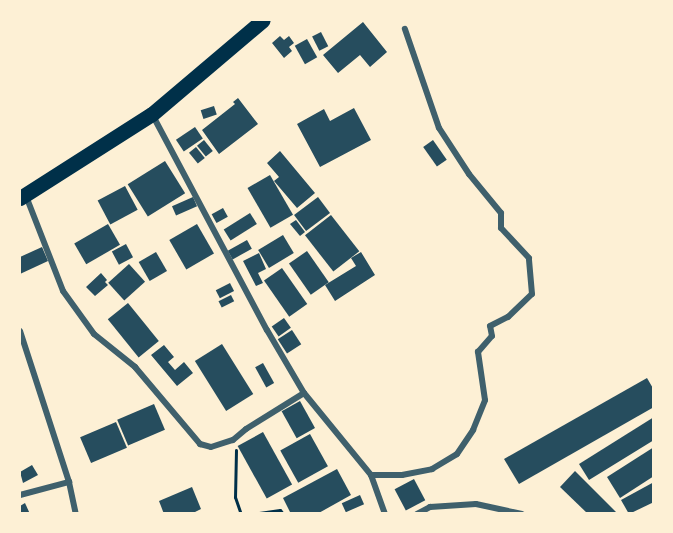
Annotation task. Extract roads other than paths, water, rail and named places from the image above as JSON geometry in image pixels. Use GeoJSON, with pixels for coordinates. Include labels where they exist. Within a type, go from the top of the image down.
{"type":"FeatureCollection","features":[{"type":"Feature","properties":{"kind":"main road"},"geometry":{"type":"LineString","coordinates":[[22,196],[152,114],[263,20]]}},
{"type":"Feature","properties":{"kind":"street"},"geometry":{"type":"LineString","coordinates":[[371,476],[402,475],[432,469],[457,454],[473,430],[485,400],[478,352],[492,336],[490,326],[508,317],[532,294],[529,258],[501,228],[501,213],[469,174],[439,128],[405,29]]}},
{"type":"Feature","properties":{"kind":"street"},"geometry":{"type":"LineString","coordinates":[[152,114],[267,330],[304,393],[371,476],[385,513]]}},
{"type":"Feature","properties":{"kind":"street"},"geometry":{"type":"LineString","coordinates":[[22,196],[63,291],[94,334],[135,367],[200,444],[211,447],[233,440],[246,429],[304,393]]}},
{"type":"Feature","properties":{"kind":"street"},"geometry":{"type":"LineString","coordinates":[[20,331],[69,482],[76,513]]}},
{"type":"Feature","properties":{"kind":"street"},"geometry":{"type":"LineString","coordinates":[[20,495],[69,482]]}},
{"type":"Feature","properties":{"kind":"street"},"geometry":{"type":"LineString","coordinates":[[417,513],[430,507],[476,504],[522,513]]}}]}
